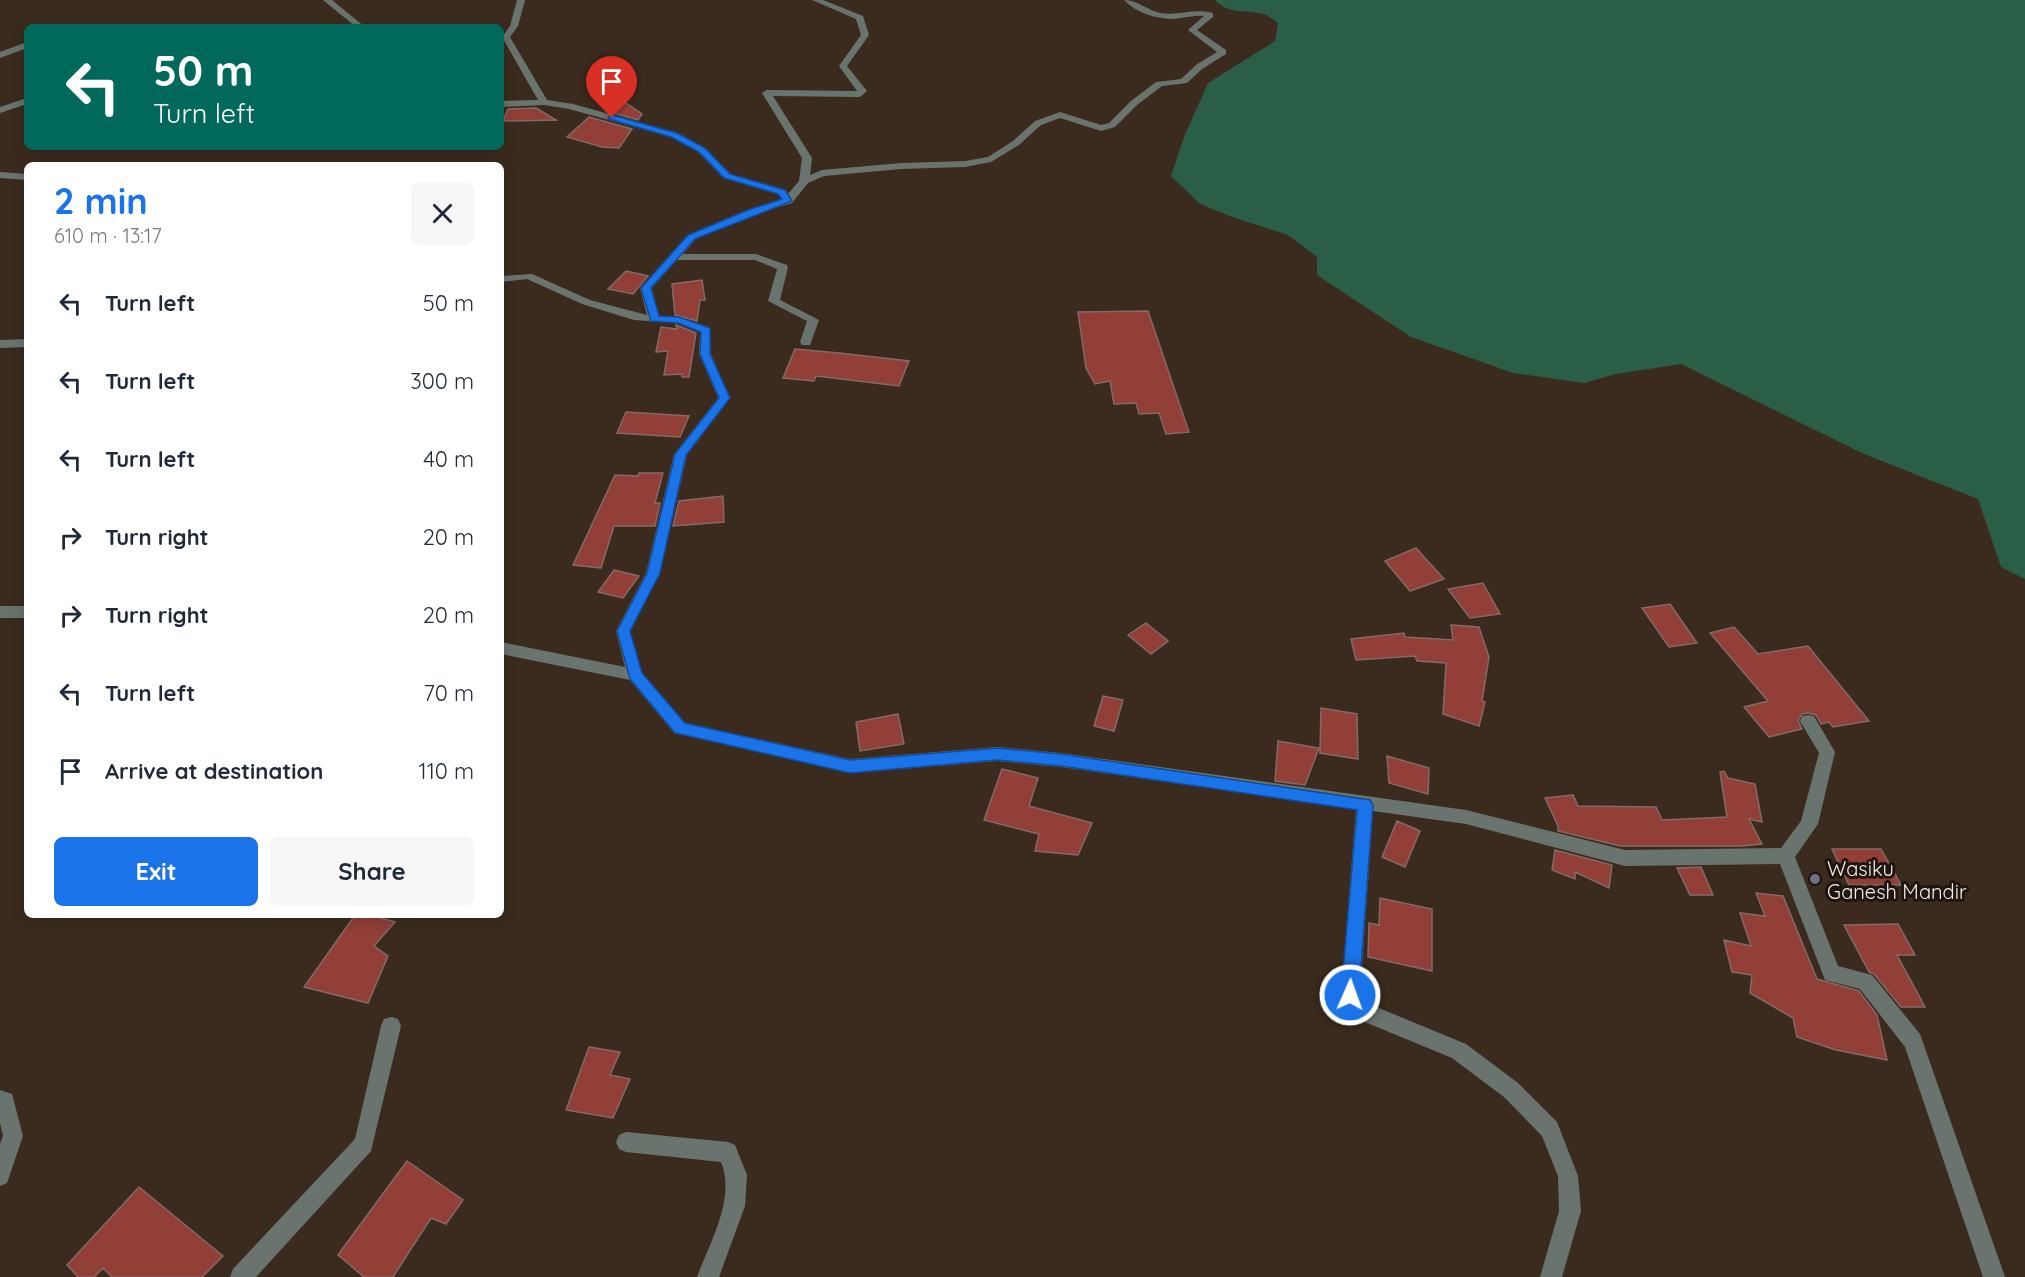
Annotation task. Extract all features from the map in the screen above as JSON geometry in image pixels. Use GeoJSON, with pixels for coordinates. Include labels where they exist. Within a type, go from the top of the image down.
{"type":"FeatureCollection","features":[{"type":"Feature","properties":{"kind":"street"},"geometry":{"type":"LineString","coordinates":[[327,0],[357,24]]}},
{"type":"Feature","properties":{"kind":"street"},"geometry":{"type":"LineString","coordinates":[[521,0],[514,26],[504,37],[544,102]]}},
{"type":"Feature","properties":{"kind":"street"},"geometry":{"type":"LineString","coordinates":[[804,181],[807,158],[767,93],[857,95],[862,91],[843,66],[865,35],[860,18],[816,0]]}},
{"type":"Feature","properties":{"kind":"street"},"geometry":{"type":"LineString","coordinates":[[654,319],[646,288],[692,237],[751,212],[788,201],[804,181],[822,173],[901,166],[965,164],[991,159],[1016,143],[1038,123],[1060,115],[1101,129],[1112,125],[1134,103],[1159,84],[1184,81],[1199,67],[1223,52],[1192,30],[1210,15],[1200,12],[1168,16],[1134,6],[1128,0]]}},
{"type":"Feature","properties":{"kind":"street"},"geometry":{"type":"LineString","coordinates":[[0,55],[24,46]]}},
{"type":"Feature","properties":{"kind":"street"},"geometry":{"type":"LineString","coordinates":[[0,110],[24,102]]}},
{"type":"Feature","properties":{"kind":"street"},"geometry":{"type":"LineString","coordinates":[[504,104],[544,102],[570,106],[674,135],[702,150],[727,176],[782,192],[788,201]]}},
{"type":"Feature","properties":{"kind":"street"},"geometry":{"type":"LineString","coordinates":[[4,176],[24,177]]}},
{"type":"Feature","properties":{"kind":"street"},"geometry":{"type":"LineString","coordinates":[[674,257],[756,257],[783,267],[774,301],[813,320],[806,342]]}},
{"type":"Feature","properties":{"kind":"street"},"geometry":{"type":"LineString","coordinates":[[504,279],[528,276],[586,302],[638,318],[679,320],[706,330],[705,354],[724,398],[681,454],[653,573],[623,631],[635,675],[680,728],[850,766],[998,754],[1061,760],[1365,805],[1466,817],[1626,858],[1786,856]]}},
{"type":"Feature","properties":{"kind":"street"},"geometry":{"type":"LineString","coordinates":[[0,344],[24,343]]}},
{"type":"Feature","properties":{"kind":"street"},"geometry":{"type":"LineString","coordinates":[[0,612],[24,612]]}},
{"type":"Feature","properties":{"kind":"street"},"geometry":{"type":"LineString","coordinates":[[504,649],[635,675]]}},
{"type":"Feature","properties":{"kind":"street"},"geometry":{"type":"LineString","coordinates":[[1786,856],[1809,824],[1827,752],[1808,721]]}},
{"type":"Feature","properties":{"kind":"street"},"geometry":{"type":"LineString","coordinates":[[1365,805],[1350,995],[1356,1006],[1367,1013],[1459,1051],[1511,1090],[1550,1129],[1568,1176],[1570,1211],[1551,1277]]}},
{"type":"Feature","properties":{"kind":"street"},"geometry":{"type":"LineString","coordinates":[[1786,856],[1832,974],[1865,981],[1913,1041],[1995,1277]]}},
{"type":"Feature","properties":{"kind":"street"},"geometry":{"type":"LineString","coordinates":[[241,1277],[364,1144],[391,1026]]}},
{"type":"Feature","properties":{"kind":"street"},"geometry":{"type":"LineString","coordinates":[[0,1100],[5,1101],[13,1136],[0,1176]]}},
{"type":"Feature","properties":{"kind":"street"},"geometry":{"type":"LineString","coordinates":[[626,1142],[728,1152],[737,1175],[734,1206],[708,1277]]}},
{"type":"Feature","properties":{"kind":"green space"},"geometry":{"type":"Polygon","coordinates":[[[1215,0],[2025,0],[2025,579],[2001,567],[1978,499],[1864,454],[1681,364],[1616,374],[1584,383],[1513,373],[1411,337],[1317,275],[1317,257],[1288,235],[1200,204],[1171,176],[1184,137],[1208,83],[1275,41],[1278,23],[1260,13],[1226,8],[1215,0]]]}},
{"type":"Feature","properties":{"kind":"building"},"geometry":{"type":"Polygon","coordinates":[[[626,103],[642,114],[638,120],[606,111],[626,103]]]}},
{"type":"Feature","properties":{"kind":"building"},"geometry":{"type":"Polygon","coordinates":[[[536,108],[556,120],[504,121],[508,109],[536,108]]]}},
{"type":"Feature","properties":{"kind":"building"},"geometry":{"type":"Polygon","coordinates":[[[589,117],[632,129],[619,148],[602,147],[567,137],[589,117]]]}},
{"type":"Feature","properties":{"kind":"building"},"geometry":{"type":"Polygon","coordinates":[[[626,271],[648,276],[633,294],[608,289],[626,271]]]}},
{"type":"Feature","properties":{"kind":"building"},"geometry":{"type":"Polygon","coordinates":[[[702,280],[705,300],[700,300],[697,321],[675,315],[672,284],[702,280]]]}},
{"type":"Feature","properties":{"kind":"building"},"geometry":{"type":"Polygon","coordinates":[[[1148,311],[1189,432],[1166,434],[1159,413],[1139,414],[1136,403],[1114,404],[1110,381],[1095,384],[1086,368],[1078,312],[1148,311]]]}},
{"type":"Feature","properties":{"kind":"building"},"geometry":{"type":"Polygon","coordinates":[[[676,325],[696,333],[689,377],[682,377],[682,374],[664,375],[668,351],[656,352],[661,327],[677,329],[676,325]]]}},
{"type":"Feature","properties":{"kind":"building"},"geometry":{"type":"Polygon","coordinates":[[[795,349],[909,361],[899,386],[816,376],[814,381],[783,378],[795,349]]]}},
{"type":"Feature","properties":{"kind":"building"},"geometry":{"type":"Polygon","coordinates":[[[626,412],[689,416],[680,437],[617,433],[626,412]]]}},
{"type":"Feature","properties":{"kind":"building"},"geometry":{"type":"Polygon","coordinates":[[[639,473],[663,473],[655,503],[660,503],[655,526],[614,526],[601,568],[573,565],[615,475],[638,476],[639,473]]]}},
{"type":"Feature","properties":{"kind":"building"},"geometry":{"type":"Polygon","coordinates":[[[723,496],[724,522],[673,526],[679,501],[723,496]]]}},
{"type":"Feature","properties":{"kind":"building"},"geometry":{"type":"Polygon","coordinates":[[[1416,548],[1444,579],[1410,591],[1385,561],[1416,548]]]}},
{"type":"Feature","properties":{"kind":"building"},"geometry":{"type":"Polygon","coordinates":[[[614,570],[639,576],[623,598],[598,592],[614,570]]]}},
{"type":"Feature","properties":{"kind":"building"},"geometry":{"type":"Polygon","coordinates":[[[1483,583],[1500,614],[1470,618],[1448,589],[1483,583]]]}},
{"type":"Feature","properties":{"kind":"building"},"geometry":{"type":"Polygon","coordinates":[[[1670,604],[1697,643],[1669,647],[1642,608],[1670,604]]]}},
{"type":"Feature","properties":{"kind":"building"},"geometry":{"type":"Polygon","coordinates":[[[1146,623],[1168,641],[1151,654],[1128,635],[1146,623]]]}},
{"type":"Feature","properties":{"kind":"building"},"geometry":{"type":"Polygon","coordinates":[[[1451,625],[1479,627],[1489,657],[1482,701],[1485,702],[1479,726],[1443,714],[1446,663],[1417,661],[1415,656],[1356,660],[1351,639],[1404,633],[1405,637],[1453,640],[1451,625]]]}},
{"type":"Feature","properties":{"kind":"building"},"geometry":{"type":"Polygon","coordinates":[[[1734,627],[1758,654],[1808,646],[1869,721],[1833,727],[1829,722],[1821,724],[1816,715],[1808,713],[1802,714],[1798,720],[1802,729],[1769,737],[1744,707],[1768,701],[1710,633],[1734,627]]]}},
{"type":"Feature","properties":{"kind":"building"},"geometry":{"type":"Polygon","coordinates":[[[1103,696],[1123,700],[1114,731],[1094,726],[1103,696]]]}},
{"type":"Feature","properties":{"kind":"building"},"geometry":{"type":"Polygon","coordinates":[[[1321,708],[1357,714],[1358,759],[1320,753],[1321,708]]]}},
{"type":"Feature","properties":{"kind":"building"},"geometry":{"type":"Polygon","coordinates":[[[898,714],[904,744],[860,751],[856,722],[898,714]]]}},
{"type":"Feature","properties":{"kind":"building"},"geometry":{"type":"Polygon","coordinates":[[[1278,741],[1319,748],[1305,785],[1275,781],[1278,741]]]}},
{"type":"Feature","properties":{"kind":"building"},"geometry":{"type":"Polygon","coordinates":[[[1387,756],[1429,768],[1428,794],[1389,783],[1387,756]]]}},
{"type":"Feature","properties":{"kind":"building"},"geometry":{"type":"Polygon","coordinates":[[[1002,769],[1038,778],[1029,806],[1092,823],[1078,855],[1035,851],[1039,834],[984,820],[1002,769]]]}},
{"type":"Feature","properties":{"kind":"building"},"geometry":{"type":"Polygon","coordinates":[[[1724,771],[1728,778],[1755,784],[1762,822],[1749,819],[1762,844],[1620,846],[1558,831],[1558,826],[1545,798],[1573,795],[1578,806],[1656,807],[1662,820],[1727,817],[1720,772],[1724,771]]]}},
{"type":"Feature","properties":{"kind":"building"},"geometry":{"type":"Polygon","coordinates":[[[1397,821],[1420,831],[1405,867],[1382,857],[1397,821]]]}},
{"type":"Feature","properties":{"kind":"building"},"geometry":{"type":"Polygon","coordinates":[[[1832,849],[1881,849],[1901,885],[1849,885],[1832,849]]]}},
{"type":"Feature","properties":{"kind":"building"},"geometry":{"type":"Polygon","coordinates":[[[1555,850],[1612,865],[1609,888],[1575,872],[1575,879],[1552,870],[1555,850]]]}},
{"type":"Feature","properties":{"kind":"building"},"geometry":{"type":"Polygon","coordinates":[[[1701,867],[1713,895],[1690,895],[1677,868],[1701,867]]]}},
{"type":"Feature","properties":{"kind":"building"},"geometry":{"type":"Polygon","coordinates":[[[1756,893],[1783,896],[1817,979],[1859,991],[1877,1015],[1887,1060],[1836,1050],[1797,1037],[1793,1018],[1750,993],[1752,975],[1732,972],[1724,940],[1751,946],[1740,913],[1765,916],[1756,893]]]}},
{"type":"Feature","properties":{"kind":"building"},"geometry":{"type":"Polygon","coordinates":[[[1380,898],[1432,909],[1432,971],[1368,957],[1369,923],[1379,925],[1380,898]]]}},
{"type":"Feature","properties":{"kind":"building"},"geometry":{"type":"Polygon","coordinates":[[[353,918],[381,918],[395,922],[374,946],[388,956],[368,1003],[304,987],[353,918]]]}},
{"type":"Feature","properties":{"kind":"building"},"geometry":{"type":"Polygon","coordinates":[[[1898,924],[1915,955],[1897,955],[1925,1007],[1901,1007],[1874,974],[1869,972],[1844,925],[1898,924]]]}},
{"type":"Feature","properties":{"kind":"building"},"geometry":{"type":"Polygon","coordinates":[[[589,1047],[620,1052],[610,1075],[630,1079],[613,1118],[566,1110],[589,1047]]]}},
{"type":"Feature","properties":{"kind":"building"},"geometry":{"type":"Polygon","coordinates":[[[407,1161],[463,1200],[446,1224],[431,1218],[393,1277],[364,1277],[338,1255],[407,1161]]]}},
{"type":"Feature","properties":{"kind":"building"},"geometry":{"type":"Polygon","coordinates":[[[139,1187],[223,1256],[202,1277],[112,1277],[103,1268],[94,1277],[78,1277],[67,1265],[139,1187]]]}},
{"type":"Feature","properties":{"kind":"place","name":"Wasiku Ganesh Mandir"},"geometry":{"type":"Point","coordinates":[1815,879]}},
{"type":"Feature","properties":{"kind":"route"},"geometry":{"type":"LineString","coordinates":[[612,118],[674,135],[702,150],[727,176],[782,192],[788,201],[751,212],[692,237],[646,288],[654,319],[679,320],[706,330],[705,354],[724,398],[681,454],[653,573],[623,631],[635,675],[680,728],[850,766],[998,754],[1061,760],[1365,805],[1350,995]]}}]}
